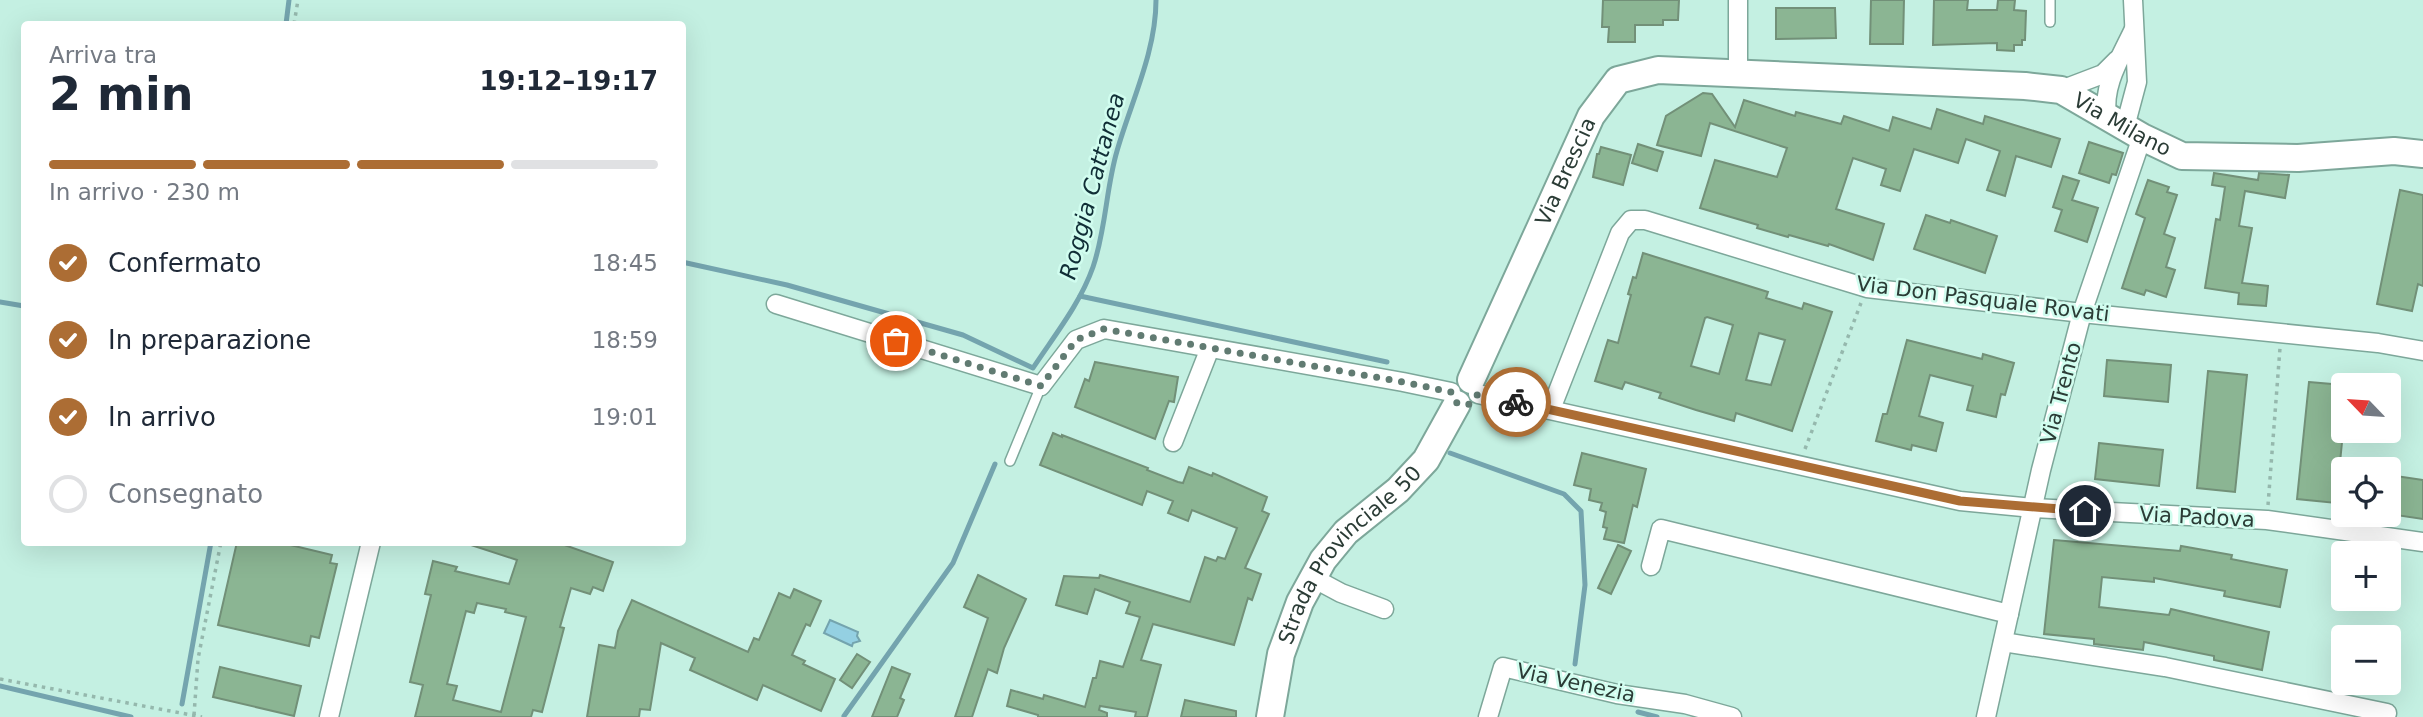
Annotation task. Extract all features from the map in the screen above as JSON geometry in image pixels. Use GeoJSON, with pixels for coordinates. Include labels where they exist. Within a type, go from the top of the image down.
{"type":"FeatureCollection","features":[{"type":"Feature","properties":{"kind":"street"},"geometry":{"type":"LineString","coordinates":[[1738,0],[1738,72]]}},
{"type":"Feature","properties":{"kind":"street"},"geometry":{"type":"LineString","coordinates":[[2125,127],[2137,82],[2133,0]]}},
{"type":"Feature","properties":{"kind":"street"},"geometry":{"type":"LineString","coordinates":[[2125,127],[2105,102],[2119,58],[2135,26]]}},
{"type":"Feature","properties":{"kind":"street"},"geometry":{"type":"LineString","coordinates":[[2062,90],[2103,74],[2119,58]]}},
{"type":"Feature","properties":{"kind":"street","name":"Via Brescia"},"geometry":{"type":"LineString","coordinates":[[1464,393],[1591,116],[1618,80],[1658,70],[1738,72]]}},
{"type":"Feature","properties":{"kind":"street","name":"Via Milano"},"geometry":{"type":"LineString","coordinates":[[1738,72],[2062,90],[2182,156],[2311,157],[2394,151],[2423,154]]}},
{"type":"Feature","properties":{"kind":"street","name":"Via Trento"},"geometry":{"type":"LineString","coordinates":[[1986,717],[2033,508],[2125,127]]}},
{"type":"Feature","properties":{"kind":"street","name":"Via Don Pasquale Rovati"},"geometry":{"type":"LineString","coordinates":[[1551,410],[1620,233],[1631,220],[1645,220],[1867,288],[2082,313],[2282,332],[2423,351]]}},
{"type":"Feature","properties":{"kind":"street"},"geometry":{"type":"LineString","coordinates":[[776,304],[1041,386],[1076,340],[1104,329],[1464,393]]}},
{"type":"Feature","properties":{"kind":"street"},"geometry":{"type":"LineString","coordinates":[[1173,442],[1210,348]]}},
{"type":"Feature","properties":{"kind":"street","name":"Via Padova"},"geometry":{"type":"LineString","coordinates":[[1464,393],[1960,501],[2033,508],[2267,520],[2423,542]]}},
{"type":"Feature","properties":{"kind":"street","name":"Strada Provinciale 50"},"geometry":{"type":"LineString","coordinates":[[1270,717],[1281,654],[1300,602],[1323,560],[1346,532],[1398,490],[1426,460],[1464,393]]}},
{"type":"Feature","properties":{"kind":"street"},"geometry":{"type":"LineString","coordinates":[[1651,566],[1661,529],[2009,614]]}},
{"type":"Feature","properties":{"kind":"street"},"geometry":{"type":"LineString","coordinates":[[329,717],[370,546]]}},
{"type":"Feature","properties":{"kind":"street"},"geometry":{"type":"LineString","coordinates":[[1313,578],[1341,593],[1384,610]]}},
{"type":"Feature","properties":{"kind":"street"},"geometry":{"type":"LineString","coordinates":[[2003,642],[2165,667],[2387,713]]}},
{"type":"Feature","properties":{"kind":"street","name":"Via Venezia"},"geometry":{"type":"LineString","coordinates":[[1488,717],[1503,667],[1618,694],[1685,704],[1732,717]]}},
{"type":"Feature","properties":{"kind":"lane"},"geometry":{"type":"LineString","coordinates":[[2050,0],[2050,22]]}},
{"type":"Feature","properties":{"kind":"lane"},"geometry":{"type":"LineString","coordinates":[[1010,461],[1041,386]]}},
{"type":"Feature","properties":{"kind":"path"},"geometry":{"type":"LineString","coordinates":[[295,21],[298,0]]}},
{"type":"Feature","properties":{"kind":"path"},"geometry":{"type":"LineString","coordinates":[[1799,466],[1867,288]]}},
{"type":"Feature","properties":{"kind":"path"},"geometry":{"type":"LineString","coordinates":[[2267,520],[2282,332]]}},
{"type":"Feature","properties":{"kind":"path"},"geometry":{"type":"LineString","coordinates":[[194,715],[198,659],[220,546]]}},
{"type":"Feature","properties":{"kind":"path"},"geometry":{"type":"LineString","coordinates":[[0,679],[202,717]]}},
{"type":"Feature","properties":{"kind":"water"},"geometry":{"type":"Polygon","coordinates":[[[830,620],[858,632],[860,641],[852,646],[824,633],[830,620]]]}},
{"type":"Feature","properties":{"kind":"building"},"geometry":{"type":"Polygon","coordinates":[[[1603,0],[1679,0],[1678,20],[1663,20],[1663,25],[1635,25],[1635,42],[1608,42],[1609,27],[1602,27],[1603,0]]]}},
{"type":"Feature","properties":{"kind":"building"},"geometry":{"type":"Polygon","coordinates":[[[1871,0],[1904,0],[1903,44],[1870,44],[1871,0]]]}},
{"type":"Feature","properties":{"kind":"building"},"geometry":{"type":"Polygon","coordinates":[[[1934,0],[1968,0],[1967,10],[1997,10],[1998,0],[2015,0],[2014,10],[2026,11],[2025,40],[2022,40],[2022,45],[2014,45],[2014,51],[1997,50],[1997,43],[1933,45],[1934,0]]]}},
{"type":"Feature","properties":{"kind":"building"},"geometry":{"type":"Polygon","coordinates":[[[1776,8],[1835,8],[1836,38],[1776,39],[1776,8]]]}},
{"type":"Feature","properties":{"kind":"building"},"geometry":{"type":"Polygon","coordinates":[[[1703,93],[1712,94],[1735,127],[1744,100],[1795,116],[1796,112],[1841,124],[1844,116],[1889,131],[1893,117],[1931,129],[1937,109],[1983,124],[1985,116],[2060,139],[2051,167],[2016,156],[2005,196],[1987,190],[2000,151],[1966,139],[1958,163],[1914,149],[1900,191],[1881,185],[1886,169],[1853,158],[1836,209],[1884,224],[1873,260],[1829,244],[1828,246],[1757,228],[1758,225],[1700,208],[1715,160],[1777,177],[1787,148],[1710,123],[1701,156],[1657,145],[1666,116],[1703,93]]]}},
{"type":"Feature","properties":{"kind":"building"},"geometry":{"type":"Polygon","coordinates":[[[2089,142],[2123,153],[2116,175],[2112,174],[2109,183],[2079,173],[2089,142]]]}},
{"type":"Feature","properties":{"kind":"building"},"geometry":{"type":"Polygon","coordinates":[[[1638,144],[1663,152],[1657,171],[1632,163],[1638,144]]]}},
{"type":"Feature","properties":{"kind":"building"},"geometry":{"type":"Polygon","coordinates":[[[1601,147],[1631,155],[1623,185],[1593,177],[1601,147]]]}},
{"type":"Feature","properties":{"kind":"building"},"geometry":{"type":"Polygon","coordinates":[[[2214,173],[2258,180],[2259,173],[2289,175],[2285,198],[2245,191],[2239,226],[2252,228],[2242,283],[2268,286],[2266,306],[2238,304],[2239,293],[2205,288],[2216,219],[2220,220],[2225,187],[2212,185],[2214,173]]]}},
{"type":"Feature","properties":{"kind":"building"},"geometry":{"type":"Polygon","coordinates":[[[2063,176],[2079,181],[2072,200],[2098,208],[2087,242],[2055,231],[2062,210],[2053,207],[2063,176]]]}},
{"type":"Feature","properties":{"kind":"building"},"geometry":{"type":"Polygon","coordinates":[[[2148,180],[2169,187],[2167,192],[2177,195],[2164,234],[2175,238],[2166,267],[2175,270],[2166,297],[2146,290],[2144,295],[2122,288],[2145,218],[2136,214],[2148,180]]]}},
{"type":"Feature","properties":{"kind":"building"},"geometry":{"type":"Polygon","coordinates":[[[2400,190],[2423,195],[2423,286],[2418,284],[2412,311],[2377,304],[2400,190]]]}},
{"type":"Feature","properties":{"kind":"building"},"geometry":{"type":"Polygon","coordinates":[[[1926,215],[1950,223],[1951,220],[1997,236],[1985,273],[1914,249],[1926,215]]]}},
{"type":"Feature","properties":{"kind":"building"},"geometry":{"type":"Polygon","coordinates":[[[1643,253],[1768,292],[1766,298],[1802,309],[1804,303],[1832,312],[1792,431],[1736,413],[1734,421],[1696,410],[1659,398],[1661,393],[1625,382],[1622,389],[1595,381],[1608,340],[1618,343],[1631,295],[1628,294],[1633,277],[1636,278],[1643,253]],[[1707,317],[1691,366],[1719,374],[1733,325],[1707,317]],[[1759,333],[1746,380],[1771,385],[1785,340],[1759,333]]]}},
{"type":"Feature","properties":{"kind":"building"},"geometry":{"type":"Polygon","coordinates":[[[1907,340],[1982,359],[1983,354],[2014,363],[2005,395],[2001,394],[1996,417],[1967,410],[1973,386],[1930,375],[1919,416],[1943,423],[1936,451],[1912,445],[1911,450],[1876,441],[1883,414],[1887,414],[1907,340]]]}},
{"type":"Feature","properties":{"kind":"building"},"geometry":{"type":"Polygon","coordinates":[[[2107,360],[2171,365],[2168,402],[2104,396],[2107,360]]]}},
{"type":"Feature","properties":{"kind":"building"},"geometry":{"type":"Polygon","coordinates":[[[1095,362],[1178,377],[1174,402],[1169,401],[1155,439],[1075,407],[1085,379],[1089,381],[1095,362]]]}},
{"type":"Feature","properties":{"kind":"building"},"geometry":{"type":"Polygon","coordinates":[[[2208,371],[2247,375],[2235,492],[2197,488],[2208,371]]]}},
{"type":"Feature","properties":{"kind":"building"},"geometry":{"type":"Polygon","coordinates":[[[2309,382],[2331,384],[2331,443],[2342,443],[2341,457],[2331,457],[2331,502],[2297,499],[2309,382]]]}},
{"type":"Feature","properties":{"kind":"building"},"geometry":{"type":"Polygon","coordinates":[[[1053,433],[1178,482],[1183,483],[1189,467],[1212,476],[1213,473],[1267,497],[1262,511],[1269,514],[1245,568],[1261,574],[1252,600],[1248,598],[1234,645],[1153,624],[1141,660],[1161,665],[1147,717],[1135,717],[1136,712],[1100,706],[1099,710],[1107,713],[1107,717],[1038,717],[1007,706],[1011,690],[1043,699],[1044,695],[1085,707],[1100,661],[1123,667],[1140,617],[1126,613],[1130,602],[1095,589],[1087,614],[1056,605],[1064,576],[1099,578],[1100,575],[1190,602],[1205,557],[1216,561],[1218,557],[1225,559],[1237,528],[1192,510],[1188,521],[1168,513],[1173,501],[1147,491],[1142,505],[1040,465],[1053,433]]]}},
{"type":"Feature","properties":{"kind":"building"},"geometry":{"type":"Polygon","coordinates":[[[2099,443],[2163,450],[2159,486],[2095,479],[2099,443]]]}},
{"type":"Feature","properties":{"kind":"building"},"geometry":{"type":"Polygon","coordinates":[[[1582,453],[1646,469],[1637,507],[1633,505],[1624,543],[1604,539],[1607,528],[1603,527],[1606,512],[1600,510],[1602,503],[1589,500],[1591,489],[1574,485],[1582,453]]]}},
{"type":"Feature","properties":{"kind":"building"},"geometry":{"type":"Polygon","coordinates":[[[2401,477],[2423,480],[2423,519],[2401,516],[2401,477]]]}},
{"type":"Feature","properties":{"kind":"building"},"geometry":{"type":"Polygon","coordinates":[[[2054,540],[2180,551],[2181,546],[2232,555],[2231,559],[2287,570],[2280,607],[2224,596],[2225,591],[2154,578],[2154,582],[2102,577],[2099,607],[2169,615],[2171,609],[2269,632],[2262,670],[2214,660],[2214,656],[2144,642],[2143,650],[2094,644],[2094,639],[2044,634],[2054,540]]]}},
{"type":"Feature","properties":{"kind":"building"},"geometry":{"type":"Polygon","coordinates":[[[1618,545],[1631,551],[1611,594],[1598,588],[1618,545]]]}},
{"type":"Feature","properties":{"kind":"building"},"geometry":{"type":"Polygon","coordinates":[[[236,546],[295,546],[332,555],[330,563],[337,564],[319,638],[311,636],[309,646],[218,625],[236,546]]]}},
{"type":"Feature","properties":{"kind":"building"},"geometry":{"type":"Polygon","coordinates":[[[474,546],[567,546],[613,562],[603,591],[593,587],[590,594],[571,588],[560,627],[564,628],[542,712],[533,710],[531,717],[415,717],[423,685],[410,682],[431,595],[425,594],[433,561],[457,567],[455,571],[509,584],[517,560],[474,546]],[[477,603],[474,613],[466,611],[447,684],[457,686],[453,700],[501,712],[526,617],[505,612],[506,609],[477,603]]]}},
{"type":"Feature","properties":{"kind":"building"},"geometry":{"type":"Polygon","coordinates":[[[978,575],[1026,599],[1004,648],[997,673],[988,669],[972,717],[955,717],[988,618],[964,607],[978,575]]]}},
{"type":"Feature","properties":{"kind":"building"},"geometry":{"type":"Polygon","coordinates":[[[794,589],[821,601],[810,626],[806,624],[792,655],[805,661],[803,664],[835,679],[821,711],[763,685],[757,700],[690,670],[695,658],[661,643],[650,710],[640,709],[639,717],[587,717],[599,645],[615,648],[618,631],[632,600],[748,652],[754,638],[759,640],[779,593],[790,598],[794,589]]]}},
{"type":"Feature","properties":{"kind":"building"},"geometry":{"type":"Polygon","coordinates":[[[857,654],[870,662],[852,688],[840,680],[857,654]]]}},
{"type":"Feature","properties":{"kind":"building"},"geometry":{"type":"Polygon","coordinates":[[[220,667],[301,686],[294,716],[213,697],[220,667]]]}},
{"type":"Feature","properties":{"kind":"building"},"geometry":{"type":"Polygon","coordinates":[[[892,667],[910,674],[900,698],[904,700],[897,717],[872,717],[892,667]]]}},
{"type":"Feature","properties":{"kind":"building"},"geometry":{"type":"Polygon","coordinates":[[[1185,700],[1236,711],[1236,717],[1181,717],[1185,700]]]}},
{"type":"Feature","properties":{"kind":"waterway"},"geometry":{"type":"LineString","coordinates":[[286,21],[289,0]]}},
{"type":"Feature","properties":{"kind":"waterway","name":"Roggia Cattanea"},"geometry":{"type":"LineString","coordinates":[[686,263],[787,285],[963,335],[1033,368],[1074,307],[1093,267],[1101,238],[1113,165],[1152,39],[1156,0]]}},
{"type":"Feature","properties":{"kind":"waterway"},"geometry":{"type":"LineString","coordinates":[[1080,296],[1387,362]]}},
{"type":"Feature","properties":{"kind":"waterway"},"geometry":{"type":"LineString","coordinates":[[0,302],[21,306]]}},
{"type":"Feature","properties":{"kind":"waterway"},"geometry":{"type":"LineString","coordinates":[[1450,453],[1564,494],[1581,511],[1585,585],[1575,664]]}},
{"type":"Feature","properties":{"kind":"waterway","name":"Roggia Cattanea"},"geometry":{"type":"LineString","coordinates":[[844,716],[953,563],[995,464]]}},
{"type":"Feature","properties":{"kind":"waterway"},"geometry":{"type":"LineString","coordinates":[[182,704],[210,546]]}},
{"type":"Feature","properties":{"kind":"waterway"},"geometry":{"type":"LineString","coordinates":[[0,686],[131,717]]}},
{"type":"Feature","properties":{"kind":"waterway"},"geometry":{"type":"LineString","coordinates":[[1638,712],[1657,717]]}},
{"type":"Feature","properties":{"kind":"way so far"},"geometry":{"type":"LineString","coordinates":[[896,341],[1041,386],[1076,340],[1104,329],[1451,392],[1457,404],[1466,406],[1474,402],[1478,394],[1516,402]]}},
{"type":"Feature","properties":{"kind":"route"},"geometry":{"type":"LineString","coordinates":[[1516,402],[1960,501],[2085,511]]}}]}
